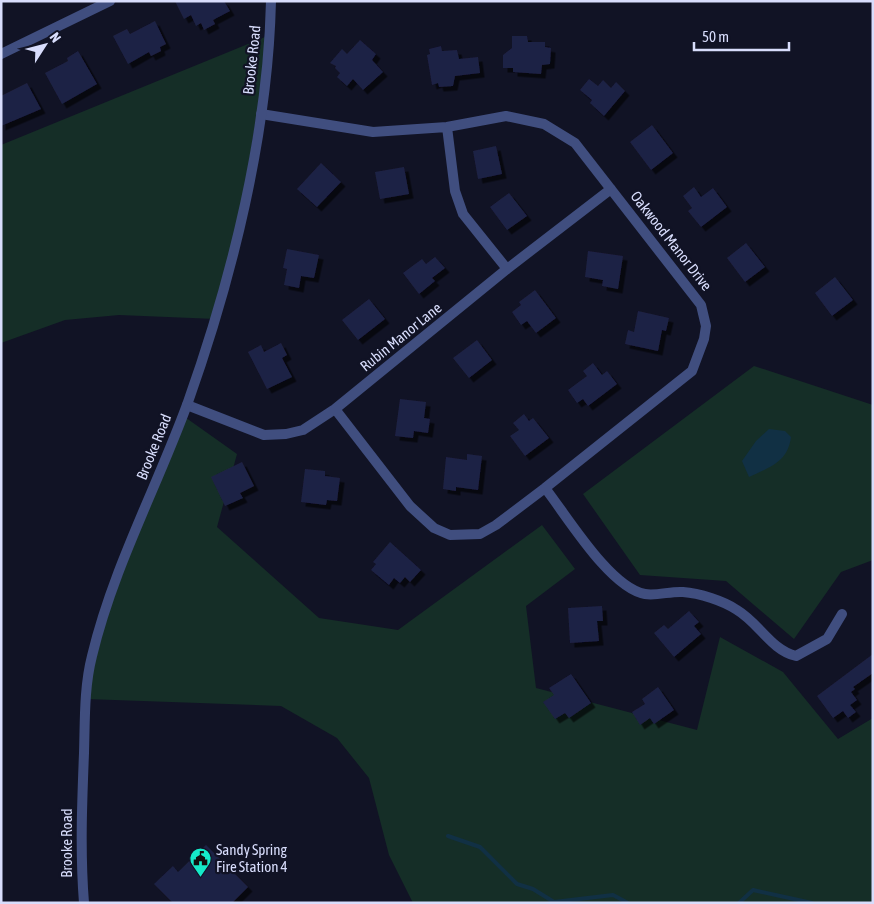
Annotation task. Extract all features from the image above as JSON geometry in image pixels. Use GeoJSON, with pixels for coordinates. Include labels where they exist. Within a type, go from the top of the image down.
{"type":"FeatureCollection","features":[{"type":"Feature","properties":{"kind":"street"},"geometry":{"type":"LineString","coordinates":[[1,54],[110,1]]}},
{"type":"Feature","properties":{"kind":"street","name":"Brooke Road"},"geometry":{"type":"LineString","coordinates":[[84,903],[80,862],[86,699],[91,658],[103,615],[187,404],[216,319],[233,258],[261,114],[270,35],[271,1]]}},
{"type":"Feature","properties":{"kind":"street","name":"Oakwood Manor Drive"},"geometry":{"type":"LineString","coordinates":[[261,114],[373,132],[447,127],[506,116],[544,124],[575,144],[701,305],[706,326],[704,339],[692,371],[545,488],[480,534],[450,535],[434,528],[410,506],[336,408]]}},
{"type":"Feature","properties":{"kind":"street"},"geometry":{"type":"LineString","coordinates":[[447,127],[455,191],[463,214],[507,269]]}},
{"type":"Feature","properties":{"kind":"street","name":"Rubin Manor Lane"},"geometry":{"type":"LineString","coordinates":[[187,404],[264,435],[286,434],[303,430],[336,408],[507,269],[612,189]]}},
{"type":"Feature","properties":{"kind":"street"},"geometry":{"type":"LineString","coordinates":[[545,488],[606,568],[626,587],[645,594],[684,592],[724,604],[737,610],[775,646],[788,654],[796,656],[827,639],[842,614]]}},
{"type":"Feature","properties":{"kind":"green space"},"geometry":{"type":"Polygon","coordinates":[[[270,35],[233,258],[216,319],[119,315],[65,320],[1,343],[1,145],[270,35]]]}},
{"type":"Feature","properties":{"kind":"green space"},"geometry":{"type":"Polygon","coordinates":[[[754,366],[873,405],[873,560],[841,572],[794,639],[726,581],[640,575],[583,494],[754,366]]]}},
{"type":"Feature","properties":{"kind":"green space"},"geometry":{"type":"Polygon","coordinates":[[[182,415],[237,454],[217,527],[319,618],[398,630],[542,525],[575,569],[526,606],[536,688],[697,730],[720,637],[783,672],[838,739],[873,718],[873,903],[413,903],[389,855],[369,778],[337,738],[281,706],[86,699],[91,658],[182,415]]]}},
{"type":"Feature","properties":{"kind":"water"},"geometry":{"type":"Polygon","coordinates":[[[769,429],[785,431],[791,437],[789,445],[777,463],[749,477],[742,461],[756,441],[769,429]]]}},
{"type":"Feature","properties":{"kind":"building"},"geometry":{"type":"Polygon","coordinates":[[[175,1],[224,1],[230,11],[213,20],[215,24],[204,30],[201,23],[196,26],[191,15],[184,19],[175,1]]]}},
{"type":"Feature","properties":{"kind":"building"},"geometry":{"type":"Polygon","coordinates":[[[155,21],[166,44],[160,47],[161,51],[151,56],[149,52],[128,64],[113,36],[127,29],[130,34],[155,21]]]}},
{"type":"Feature","properties":{"kind":"building"},"geometry":{"type":"Polygon","coordinates":[[[512,36],[527,36],[528,42],[545,42],[545,47],[551,48],[550,64],[542,65],[541,74],[513,72],[513,68],[503,68],[503,55],[512,48],[512,36]]]}},
{"type":"Feature","properties":{"kind":"building"},"geometry":{"type":"Polygon","coordinates":[[[360,40],[376,54],[372,60],[383,72],[363,90],[353,79],[347,86],[337,77],[340,73],[335,68],[336,66],[330,63],[342,49],[347,54],[360,40]]]}},
{"type":"Feature","properties":{"kind":"building"},"geometry":{"type":"Polygon","coordinates":[[[441,46],[442,51],[457,50],[459,59],[478,57],[480,73],[455,76],[453,86],[439,87],[438,83],[432,85],[427,55],[430,54],[429,49],[441,46]]]}},
{"type":"Feature","properties":{"kind":"building"},"geometry":{"type":"Polygon","coordinates":[[[78,51],[97,84],[62,104],[45,73],[68,61],[67,58],[78,51]]]}},
{"type":"Feature","properties":{"kind":"building"},"geometry":{"type":"Polygon","coordinates":[[[589,79],[598,86],[603,80],[611,88],[616,82],[625,91],[604,116],[590,103],[592,100],[580,90],[589,79]]]}},
{"type":"Feature","properties":{"kind":"building"},"geometry":{"type":"Polygon","coordinates":[[[27,83],[41,109],[1,126],[1,96],[27,83]]]}},
{"type":"Feature","properties":{"kind":"building"},"geometry":{"type":"Polygon","coordinates":[[[652,125],[673,153],[651,170],[630,142],[652,125]]]}},
{"type":"Feature","properties":{"kind":"building"},"geometry":{"type":"Polygon","coordinates":[[[496,146],[502,174],[478,179],[473,151],[496,146]]]}},
{"type":"Feature","properties":{"kind":"building"},"geometry":{"type":"Polygon","coordinates":[[[321,163],[341,182],[317,207],[297,189],[321,163]]]}},
{"type":"Feature","properties":{"kind":"building"},"geometry":{"type":"Polygon","coordinates":[[[404,167],[409,194],[380,199],[375,172],[404,167]]]}},
{"type":"Feature","properties":{"kind":"building"},"geometry":{"type":"Polygon","coordinates":[[[694,187],[701,197],[713,188],[727,207],[701,227],[688,211],[692,208],[683,196],[694,187]]]}},
{"type":"Feature","properties":{"kind":"building"},"geometry":{"type":"Polygon","coordinates":[[[509,193],[527,216],[507,230],[490,207],[509,193]]]}},
{"type":"Feature","properties":{"kind":"building"},"geometry":{"type":"Polygon","coordinates":[[[746,243],[765,267],[745,282],[727,258],[746,243]]]}},
{"type":"Feature","properties":{"kind":"building"},"geometry":{"type":"Polygon","coordinates":[[[287,249],[319,255],[314,278],[301,276],[299,288],[284,285],[287,269],[283,268],[287,249]]]}},
{"type":"Feature","properties":{"kind":"building"},"geometry":{"type":"Polygon","coordinates":[[[588,251],[623,256],[618,289],[602,286],[603,280],[585,277],[588,251]]]}},
{"type":"Feature","properties":{"kind":"building"},"geometry":{"type":"Polygon","coordinates":[[[435,257],[445,268],[432,278],[435,281],[419,294],[403,273],[422,259],[426,264],[435,257]]]}},
{"type":"Feature","properties":{"kind":"building"},"geometry":{"type":"Polygon","coordinates":[[[835,277],[853,300],[832,316],[815,293],[835,277]]]}},
{"type":"Feature","properties":{"kind":"building"},"geometry":{"type":"Polygon","coordinates":[[[535,290],[556,318],[536,333],[527,321],[521,325],[512,312],[521,305],[519,302],[535,290]]]}},
{"type":"Feature","properties":{"kind":"building"},"geometry":{"type":"Polygon","coordinates":[[[369,299],[385,319],[358,340],[342,320],[369,299]]]}},
{"type":"Feature","properties":{"kind":"building"},"geometry":{"type":"Polygon","coordinates":[[[638,311],[669,318],[666,331],[662,330],[658,351],[625,344],[628,330],[634,332],[638,311]]]}},
{"type":"Feature","properties":{"kind":"building"},"geometry":{"type":"Polygon","coordinates":[[[477,340],[492,360],[469,378],[453,358],[477,340]]]}},
{"type":"Feature","properties":{"kind":"building"},"geometry":{"type":"Polygon","coordinates":[[[281,343],[287,355],[282,358],[292,377],[267,389],[248,352],[261,345],[264,352],[281,343]]]}},
{"type":"Feature","properties":{"kind":"building"},"geometry":{"type":"Polygon","coordinates":[[[593,363],[602,375],[607,371],[617,384],[588,406],[583,399],[577,403],[568,390],[587,376],[583,371],[593,363]]]}},
{"type":"Feature","properties":{"kind":"building"},"geometry":{"type":"Polygon","coordinates":[[[400,399],[426,402],[424,418],[430,419],[428,433],[414,431],[413,438],[395,436],[400,399]]]}},
{"type":"Feature","properties":{"kind":"building"},"geometry":{"type":"Polygon","coordinates":[[[524,414],[529,421],[533,418],[549,438],[525,456],[510,436],[519,430],[513,423],[524,414]]]}},
{"type":"Feature","properties":{"kind":"building"},"geometry":{"type":"Polygon","coordinates":[[[467,454],[482,456],[478,490],[456,487],[456,491],[443,489],[446,457],[467,460],[467,454]]]}},
{"type":"Feature","properties":{"kind":"building"},"geometry":{"type":"Polygon","coordinates":[[[242,462],[254,486],[240,493],[243,498],[225,506],[211,477],[242,462]]]}},
{"type":"Feature","properties":{"kind":"building"},"geometry":{"type":"Polygon","coordinates":[[[305,469],[325,471],[325,476],[340,478],[337,501],[327,500],[326,505],[301,502],[305,469]]]}},
{"type":"Feature","properties":{"kind":"building"},"geometry":{"type":"Polygon","coordinates":[[[390,542],[421,570],[410,582],[405,577],[400,583],[394,578],[389,585],[371,570],[376,564],[373,562],[390,542]]]}},
{"type":"Feature","properties":{"kind":"building"},"geometry":{"type":"Polygon","coordinates":[[[602,606],[603,621],[597,621],[599,641],[570,643],[568,608],[602,606]]]}},
{"type":"Feature","properties":{"kind":"building"},"geometry":{"type":"Polygon","coordinates":[[[689,611],[699,622],[694,626],[701,634],[674,657],[654,633],[664,625],[668,629],[689,611]]]}},
{"type":"Feature","properties":{"kind":"building"},"geometry":{"type":"Polygon","coordinates":[[[873,654],[873,673],[853,687],[855,689],[851,692],[857,700],[850,705],[856,712],[848,718],[843,711],[833,718],[817,696],[873,654]]]}},
{"type":"Feature","properties":{"kind":"building"},"geometry":{"type":"Polygon","coordinates":[[[571,674],[591,703],[569,718],[565,713],[555,719],[543,702],[554,695],[549,688],[571,674]]]}},
{"type":"Feature","properties":{"kind":"building"},"geometry":{"type":"Polygon","coordinates":[[[658,687],[674,710],[654,724],[650,718],[640,725],[632,712],[645,704],[642,699],[658,687]]]}},
{"type":"Feature","properties":{"kind":"building","name":"Sandy Spring Fire Station 4"},"geometry":{"type":"Polygon","coordinates":[[[206,845],[248,887],[232,903],[173,903],[154,884],[173,866],[178,872],[206,845]]]}},
{"type":"Feature","properties":{"kind":"waterway"},"geometry":{"type":"LineString","coordinates":[[448,836],[480,847],[517,884],[533,889],[554,902],[613,895],[628,903]]}},
{"type":"Feature","properties":{"kind":"waterway"},"geometry":{"type":"LineString","coordinates":[[739,903],[753,890],[812,903]]}},
{"type":"Feature","properties":{"kind":"place","name":"Sandy Spring Fire Station 4"},"geometry":{"type":"Point","coordinates":[200,878]}}]}
